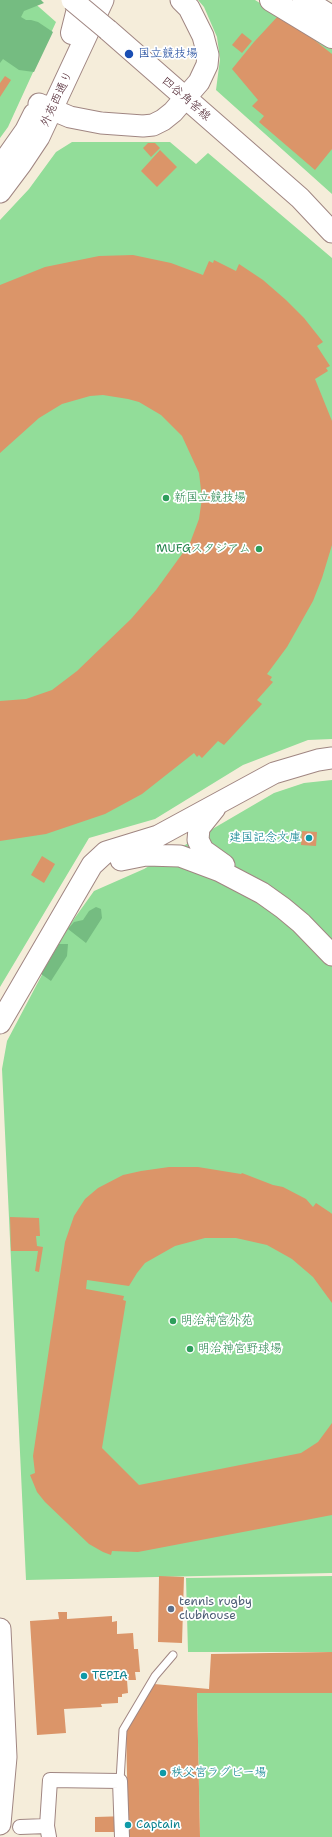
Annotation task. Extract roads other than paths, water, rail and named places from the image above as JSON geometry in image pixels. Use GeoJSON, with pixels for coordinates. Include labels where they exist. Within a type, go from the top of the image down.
{"type":"FeatureCollection","features":[{"type":"Feature","properties":{"kind":"highway"},"geometry":{"type":"LineString","coordinates":[[72,33],[82,0]]}},
{"type":"Feature","properties":{"kind":"highway"},"geometry":{"type":"LineString","coordinates":[[304,0],[332,17]]}},
{"type":"Feature","properties":{"kind":"highway"},"geometry":{"type":"LineString","coordinates":[[276,3],[332,37]]}},
{"type":"Feature","properties":{"kind":"main road","name":"四谷角筈線"},"geometry":{"type":"LineString","coordinates":[[72,0],[300,198],[332,232]]}},
{"type":"Feature","properties":{"kind":"main road","name":"外苑西通り"},"geometry":{"type":"LineString","coordinates":[[0,192],[39,137],[45,107],[72,33],[87,0]]}},
{"type":"Feature","properties":{"kind":"main road","name":"外苑西通り"},"geometry":{"type":"LineString","coordinates":[[0,167],[26,130],[45,107],[103,0]]}},
{"type":"Feature","properties":{"kind":"main road"},"geometry":{"type":"LineString","coordinates":[[45,107],[86,120],[143,126],[154,125],[163,120],[185,98],[204,74],[208,55],[199,25],[189,8],[181,0]]}},
{"type":"Feature","properties":{"kind":"main road","name":"四谷角筈線"},"geometry":{"type":"LineString","coordinates":[[300,198],[332,219]]}},
{"type":"Feature","properties":{"kind":"main road"},"geometry":{"type":"LineString","coordinates":[[0,1023],[92,865],[106,852],[158,836],[274,772],[306,763],[332,758]]}},
{"type":"Feature","properties":{"kind":"main road"},"geometry":{"type":"LineString","coordinates":[[220,802],[200,828],[198,834],[200,844],[207,854],[301,923],[332,955]]}},
{"type":"Feature","properties":{"kind":"main road"},"geometry":{"type":"LineString","coordinates":[[92,865],[146,855],[180,856],[220,871],[262,893]]}},
{"type":"Feature","properties":{"kind":"main road"},"geometry":{"type":"LineString","coordinates":[[0,1629],[3,1768],[10,1826]]}},
{"type":"Feature","properties":{"kind":"street"},"geometry":{"type":"LineString","coordinates":[[10,1826],[48,1832],[50,1780],[120,1781],[122,1837]]}},
{"type":"Feature","properties":{"kind":"lane"},"geometry":{"type":"LineString","coordinates":[[120,1781],[123,1730],[155,1676],[173,1655]]}},
{"type":"Feature","properties":{"kind":"place","name":"国立競技場"},"geometry":{"type":"Point","coordinates":[129,54]}},
{"type":"Feature","properties":{"kind":"place","name":"新国立競技場"},"geometry":{"type":"Point","coordinates":[166,498]}},
{"type":"Feature","properties":{"kind":"place","name":"MUFGスタジアム"},"geometry":{"type":"Point","coordinates":[259,549]}},
{"type":"Feature","properties":{"kind":"place","name":"建国記念文庫"},"geometry":{"type":"Point","coordinates":[309,838]}},
{"type":"Feature","properties":{"kind":"place","name":"明治神宮外苑"},"geometry":{"type":"Point","coordinates":[173,1321]}},
{"type":"Feature","properties":{"kind":"place","name":"明治神宮野球場"},"geometry":{"type":"Point","coordinates":[190,1349]}},
{"type":"Feature","properties":{"kind":"place","name":"tennis rugby clubhouse"},"geometry":{"type":"Point","coordinates":[171,1609]}},
{"type":"Feature","properties":{"kind":"place","name":"TEPIA"},"geometry":{"type":"Point","coordinates":[84,1676]}},
{"type":"Feature","properties":{"kind":"place","name":"秩父宮ラグビー場"},"geometry":{"type":"Point","coordinates":[163,1773]}},
{"type":"Feature","properties":{"kind":"place","name":"Captain"},"geometry":{"type":"Point","coordinates":[128,1825]}}]}
